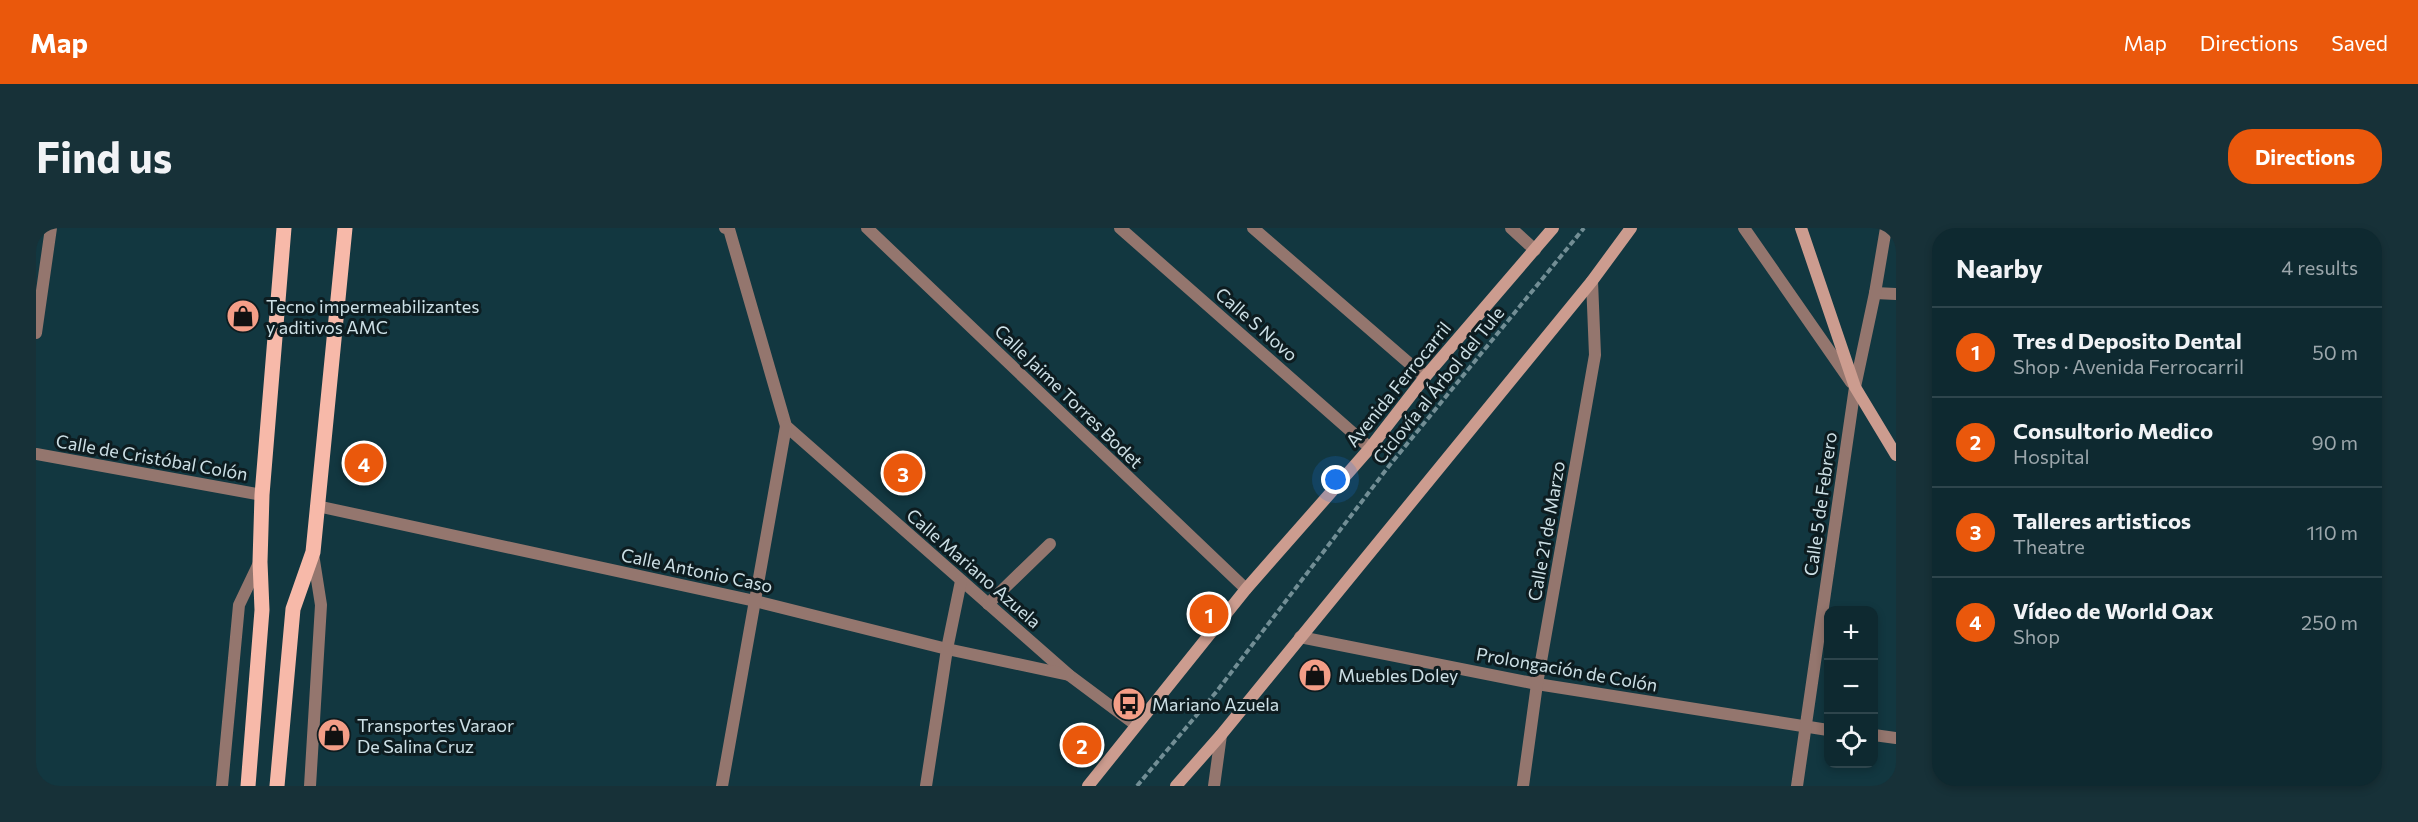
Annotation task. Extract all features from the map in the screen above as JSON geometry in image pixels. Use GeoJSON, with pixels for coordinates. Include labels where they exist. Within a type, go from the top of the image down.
{"type":"FeatureCollection","features":[{"type":"Feature","properties":{"kind":"main road"},"geometry":{"type":"LineString","coordinates":[[248,786],[262,610],[261,495],[284,228]]}},
{"type":"Feature","properties":{"kind":"main road"},"geometry":{"type":"LineString","coordinates":[[277,786],[293,609],[313,552],[345,228]]}},
{"type":"Feature","properties":{"kind":"main road","name":"Avenida Ferrocarril"},"geometry":{"type":"LineString","coordinates":[[1088,786],[1246,589],[1370,448],[1425,377],[1553,228]]}},
{"type":"Feature","properties":{"kind":"main road"},"geometry":{"type":"LineString","coordinates":[[1176,786],[1221,735],[1592,281],[1632,228]]}},
{"type":"Feature","properties":{"kind":"main road"},"geometry":{"type":"LineString","coordinates":[[1801,228],[1855,387],[1896,455]]}},
{"type":"Feature","properties":{"kind":"street"},"geometry":{"type":"LineString","coordinates":[[36,333],[51,228]]}},
{"type":"Feature","properties":{"kind":"street"},"geometry":{"type":"LineString","coordinates":[[722,786],[786,426],[727,228]]}},
{"type":"Feature","properties":{"kind":"street","name":"Calle Jaime Torres Bodet"},"geometry":{"type":"LineString","coordinates":[[867,228],[1246,589]]}},
{"type":"Feature","properties":{"kind":"street","name":"Calle S Novo"},"geometry":{"type":"LineString","coordinates":[[1120,228],[1370,448]]}},
{"type":"Feature","properties":{"kind":"street"},"geometry":{"type":"LineString","coordinates":[[1253,228],[1425,377]]}},
{"type":"Feature","properties":{"kind":"street"},"geometry":{"type":"LineString","coordinates":[[1511,228],[1535,250]]}},
{"type":"Feature","properties":{"kind":"street"},"geometry":{"type":"LineString","coordinates":[[1744,228],[1855,387]]}},
{"type":"Feature","properties":{"kind":"street","name":"Calle 5 de Febrero"},"geometry":{"type":"LineString","coordinates":[[1797,786],[1855,387],[1886,228]]}},
{"type":"Feature","properties":{"kind":"street","name":"Calle 21 de Marzo"},"geometry":{"type":"LineString","coordinates":[[1523,786],[1537,684],[1595,355],[1592,281]]}},
{"type":"Feature","properties":{"kind":"street"},"geometry":{"type":"LineString","coordinates":[[1875,293],[1896,294]]}},
{"type":"Feature","properties":{"kind":"street","name":"Calle Mariano Azuela"},"geometry":{"type":"LineString","coordinates":[[786,426],[1069,675],[1136,725]]}},
{"type":"Feature","properties":{"kind":"street","name":"Calle de Cristóbal Colón"},"geometry":{"type":"LineString","coordinates":[[36,454],[261,495]]}},
{"type":"Feature","properties":{"kind":"street","name":"Calle Antonio Caso"},"geometry":{"type":"LineString","coordinates":[[317,506],[755,601],[948,649],[1069,675]]}},
{"type":"Feature","properties":{"kind":"street"},"geometry":{"type":"LineString","coordinates":[[988,604],[1050,544]]}},
{"type":"Feature","properties":{"kind":"street"},"geometry":{"type":"LineString","coordinates":[[310,786],[321,605],[313,552]]}},
{"type":"Feature","properties":{"kind":"street"},"geometry":{"type":"LineString","coordinates":[[222,786],[239,605],[260,562]]}},
{"type":"Feature","properties":{"kind":"street"},"geometry":{"type":"LineString","coordinates":[[926,786],[961,581]]}},
{"type":"Feature","properties":{"kind":"street","name":"Prolongación de Colón"},"geometry":{"type":"LineString","coordinates":[[1300,638],[1537,684],[1824,729]]}},
{"type":"Feature","properties":{"kind":"street"},"geometry":{"type":"LineString","coordinates":[[1214,786],[1221,735]]}},
{"type":"Feature","properties":{"kind":"street"},"geometry":{"type":"LineString","coordinates":[[1878,736],[1896,738]]}},
{"type":"Feature","properties":{"kind":"path","name":"Ciclovía al Árbol del Tule"},"geometry":{"type":"LineString","coordinates":[[1137,786],[1217,691],[1389,466],[1584,228]]}},
{"type":"Feature","properties":{"kind":"place","name":"Tecno impermeabilizantes y aditivos AMC"},"geometry":{"type":"Point","coordinates":[243,316]}},
{"type":"Feature","properties":{"kind":"place","name":"Vídeo de World Oax"},"geometry":{"type":"Point","coordinates":[364,463]}},
{"type":"Feature","properties":{"kind":"place","name":"Talleres artisticos"},"geometry":{"type":"Point","coordinates":[903,473]}},
{"type":"Feature","properties":{"kind":"place","name":"Tres d Deposito Dental"},"geometry":{"type":"Point","coordinates":[1209,614]}},
{"type":"Feature","properties":{"kind":"place","name":"Muebles Doley"},"geometry":{"type":"Point","coordinates":[1315,675]}},
{"type":"Feature","properties":{"kind":"place","name":"Mariano Azuela"},"geometry":{"type":"Point","coordinates":[1129,704]}},
{"type":"Feature","properties":{"kind":"place","name":"Transportes Varaor De Salina Cruz"},"geometry":{"type":"Point","coordinates":[334,735]}},
{"type":"Feature","properties":{"kind":"place","name":"Consultorio Medico"},"geometry":{"type":"Point","coordinates":[1082,745]}}]}
